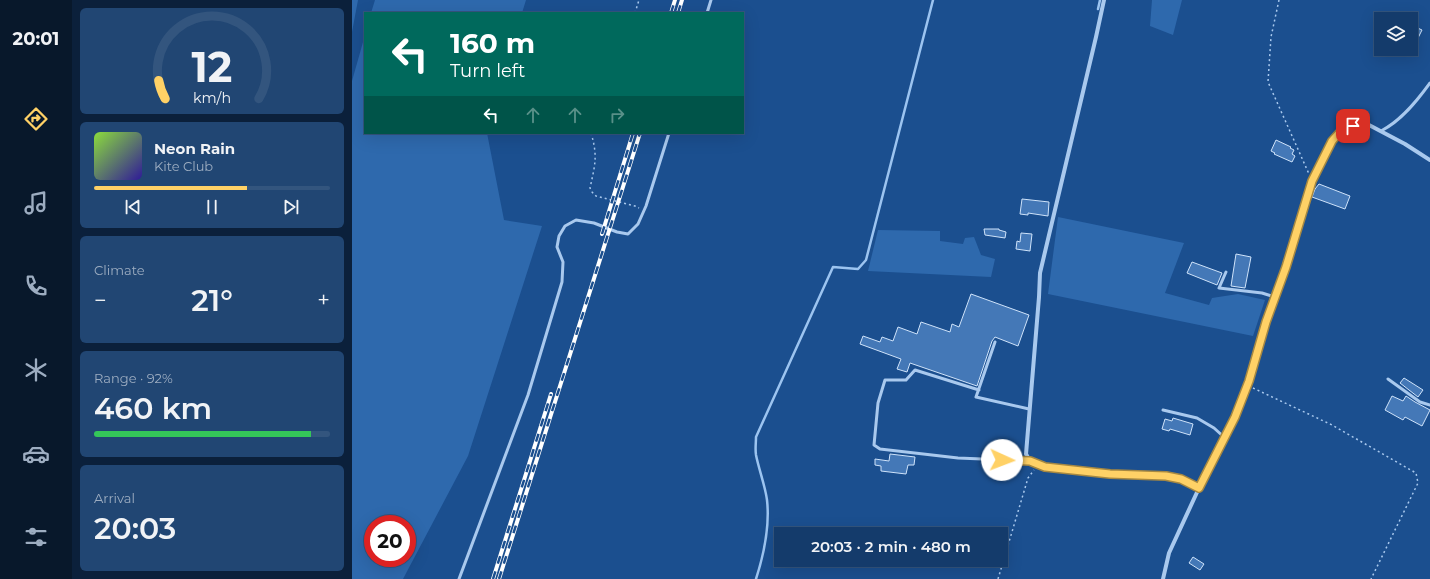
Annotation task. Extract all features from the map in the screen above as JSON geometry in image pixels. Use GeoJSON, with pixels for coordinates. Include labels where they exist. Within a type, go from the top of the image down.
{"type":"FeatureCollection","features":[{"type":"Feature","properties":{"kind":"street"},"geometry":{"type":"LineString","coordinates":[[1104,0],[1040,272],[1040,297],[1026,454],[1030,461],[1045,467],[1110,474],[1166,476],[1181,479],[1199,488]]}},
{"type":"Feature","properties":{"kind":"street"},"geometry":{"type":"LineString","coordinates":[[1163,579],[1169,553],[1199,488],[1235,417],[1247,385],[1266,322],[1286,267],[1312,181],[1332,141],[1341,131],[1353,126],[1369,125],[1405,144],[1430,160]]}},
{"type":"Feature","properties":{"kind":"lane"},"geometry":{"type":"LineString","coordinates":[[707,12],[711,0]]}},
{"type":"Feature","properties":{"kind":"lane"},"geometry":{"type":"LineString","coordinates":[[1381,131],[1391,126],[1419,98],[1430,83]]}},
{"type":"Feature","properties":{"kind":"lane"},"geometry":{"type":"LineString","coordinates":[[459,579],[528,395],[562,282],[563,262],[557,247],[559,236],[565,226],[576,220],[594,223],[617,232],[628,234],[638,224],[644,211],[669,134]]}},
{"type":"Feature","properties":{"kind":"lane"},"geometry":{"type":"LineString","coordinates":[[1226,272],[1219,288],[1262,293],[1275,297]]}},
{"type":"Feature","properties":{"kind":"lane"},"geometry":{"type":"LineString","coordinates":[[995,342],[976,397],[1029,409]]}},
{"type":"Feature","properties":{"kind":"lane"},"geometry":{"type":"LineString","coordinates":[[979,390],[915,370],[906,380],[885,380],[878,403],[874,445],[880,449],[958,458],[1030,461]]}},
{"type":"Feature","properties":{"kind":"lane"},"geometry":{"type":"LineString","coordinates":[[1388,379],[1420,402],[1430,405]]}},
{"type":"Feature","properties":{"kind":"lane"},"geometry":{"type":"LineString","coordinates":[[1163,410],[1197,418],[1214,428],[1225,438]]}},
{"type":"Feature","properties":{"kind":"path"},"geometry":{"type":"LineString","coordinates":[[635,12],[639,0]]}},
{"type":"Feature","properties":{"kind":"path"},"geometry":{"type":"LineString","coordinates":[[1279,0],[1271,37],[1268,82],[1312,181]]}},
{"type":"Feature","properties":{"kind":"path"},"geometry":{"type":"LineString","coordinates":[[591,134],[596,159],[590,188],[592,192],[596,196],[635,206],[644,211]]}},
{"type":"Feature","properties":{"kind":"path"},"geometry":{"type":"LineString","coordinates":[[1247,385],[1332,425],[1416,474],[1418,483],[1371,579]]}},
{"type":"Feature","properties":{"kind":"path"},"geometry":{"type":"LineString","coordinates":[[998,579],[1028,478],[1037,465]]}},
{"type":"Feature","properties":{"kind":"shaded area"},"geometry":{"type":"Polygon","coordinates":[[[352,0],[358,0],[352,32],[352,0]]]}},
{"type":"Feature","properties":{"kind":"shaded area"},"geometry":{"type":"Polygon","coordinates":[[[375,0],[526,0],[522,12],[371,12],[375,0]]]}},
{"type":"Feature","properties":{"kind":"shaded area"},"geometry":{"type":"Polygon","coordinates":[[[1152,0],[1182,0],[1173,35],[1150,26],[1152,0]]]}},
{"type":"Feature","properties":{"kind":"shaded area"},"geometry":{"type":"Polygon","coordinates":[[[364,39],[364,134],[487,134],[504,220],[542,226],[468,456],[416,554],[416,515],[364,515],[364,567],[409,567],[403,579],[352,579],[352,81],[364,39]]]}},
{"type":"Feature","properties":{"kind":"shaded area"},"geometry":{"type":"Polygon","coordinates":[[[1058,217],[1184,243],[1165,293],[1209,305],[1212,298],[1238,294],[1265,300],[1253,336],[1048,294],[1058,217]]]}},
{"type":"Feature","properties":{"kind":"shaded area"},"geometry":{"type":"Polygon","coordinates":[[[878,230],[940,231],[940,241],[963,244],[965,238],[974,237],[981,255],[995,259],[991,277],[868,271],[878,230]]]}},
{"type":"Feature","properties":{"kind":"building"},"geometry":{"type":"Polygon","coordinates":[[[1418,28],[1422,30],[1418,38],[1418,28]]]}},
{"type":"Feature","properties":{"kind":"building"},"geometry":{"type":"Polygon","coordinates":[[[1276,140],[1294,150],[1292,154],[1295,156],[1292,162],[1274,154],[1275,153],[1271,151],[1276,140]]]}},
{"type":"Feature","properties":{"kind":"building"},"geometry":{"type":"Polygon","coordinates":[[[1319,184],[1350,196],[1345,209],[1312,197],[1319,184]]]}},
{"type":"Feature","properties":{"kind":"building"},"geometry":{"type":"Polygon","coordinates":[[[1022,199],[1049,202],[1048,216],[1028,213],[1028,215],[1020,214],[1022,199]]]}},
{"type":"Feature","properties":{"kind":"building"},"geometry":{"type":"Polygon","coordinates":[[[984,229],[999,229],[1006,232],[1005,238],[985,235],[984,229]]]}},
{"type":"Feature","properties":{"kind":"building"},"geometry":{"type":"Polygon","coordinates":[[[1021,233],[1032,234],[1030,251],[1016,249],[1017,241],[1020,242],[1021,233]]]}},
{"type":"Feature","properties":{"kind":"building"},"geometry":{"type":"Polygon","coordinates":[[[1236,254],[1251,257],[1245,288],[1231,286],[1236,254]]]}},
{"type":"Feature","properties":{"kind":"building"},"geometry":{"type":"Polygon","coordinates":[[[1192,262],[1222,273],[1217,285],[1187,273],[1192,262]]]}},
{"type":"Feature","properties":{"kind":"building"},"geometry":{"type":"Polygon","coordinates":[[[971,294],[1029,315],[1018,346],[995,337],[992,341],[977,386],[910,363],[907,372],[897,369],[901,359],[860,344],[863,336],[880,342],[882,337],[893,341],[898,327],[917,334],[921,322],[950,332],[952,324],[959,327],[971,294]]]}},
{"type":"Feature","properties":{"kind":"building"},"geometry":{"type":"Polygon","coordinates":[[[1404,378],[1423,390],[1418,397],[1400,383],[1404,378]]]}},
{"type":"Feature","properties":{"kind":"building"},"geometry":{"type":"Polygon","coordinates":[[[1392,396],[1403,401],[1406,396],[1430,410],[1422,426],[1405,417],[1403,420],[1385,410],[1392,396]]]}},
{"type":"Feature","properties":{"kind":"building"},"geometry":{"type":"Polygon","coordinates":[[[1173,418],[1193,424],[1190,435],[1170,429],[1169,431],[1162,429],[1165,419],[1172,421],[1173,418]]]}},
{"type":"Feature","properties":{"kind":"building"},"geometry":{"type":"Polygon","coordinates":[[[890,454],[915,457],[914,465],[908,465],[906,474],[881,471],[881,466],[875,465],[875,459],[889,461],[890,454]]]}},
{"type":"Feature","properties":{"kind":"building"},"geometry":{"type":"Polygon","coordinates":[[[1193,557],[1204,564],[1200,570],[1189,563],[1193,557]]]}},
{"type":"Feature","properties":{"kind":"waterway"},"geometry":{"type":"LineString","coordinates":[[756,579],[762,560],[768,520],[766,494],[756,455],[756,437],[833,267],[858,269],[866,260],[933,0]]}},
{"type":"Feature","properties":{"kind":"waterway"},"geometry":{"type":"LineString","coordinates":[[1098,9],[1100,0]]}},
{"type":"Feature","properties":{"kind":"railway"},"geometry":{"type":"LineString","coordinates":[[671,12],[675,0]]}},
{"type":"Feature","properties":{"kind":"railway"},"geometry":{"type":"LineString","coordinates":[[678,12],[682,0]]}},
{"type":"Feature","properties":{"kind":"railway"},"geometry":{"type":"LineString","coordinates":[[602,234],[633,134]]}},
{"type":"Feature","properties":{"kind":"railway"},"geometry":{"type":"LineString","coordinates":[[499,579],[640,134]]}},
{"type":"Feature","properties":{"kind":"railway"},"geometry":{"type":"LineString","coordinates":[[493,579],[551,394]]}},
{"type":"Feature","properties":{"kind":"route"},"geometry":{"type":"LineString","coordinates":[[1002,460],[1030,461],[1045,467],[1110,474],[1166,476],[1181,479],[1199,488],[1235,417],[1249,381],[1266,322],[1286,267],[1312,181],[1332,141],[1341,131],[1353,126]]}}]}
